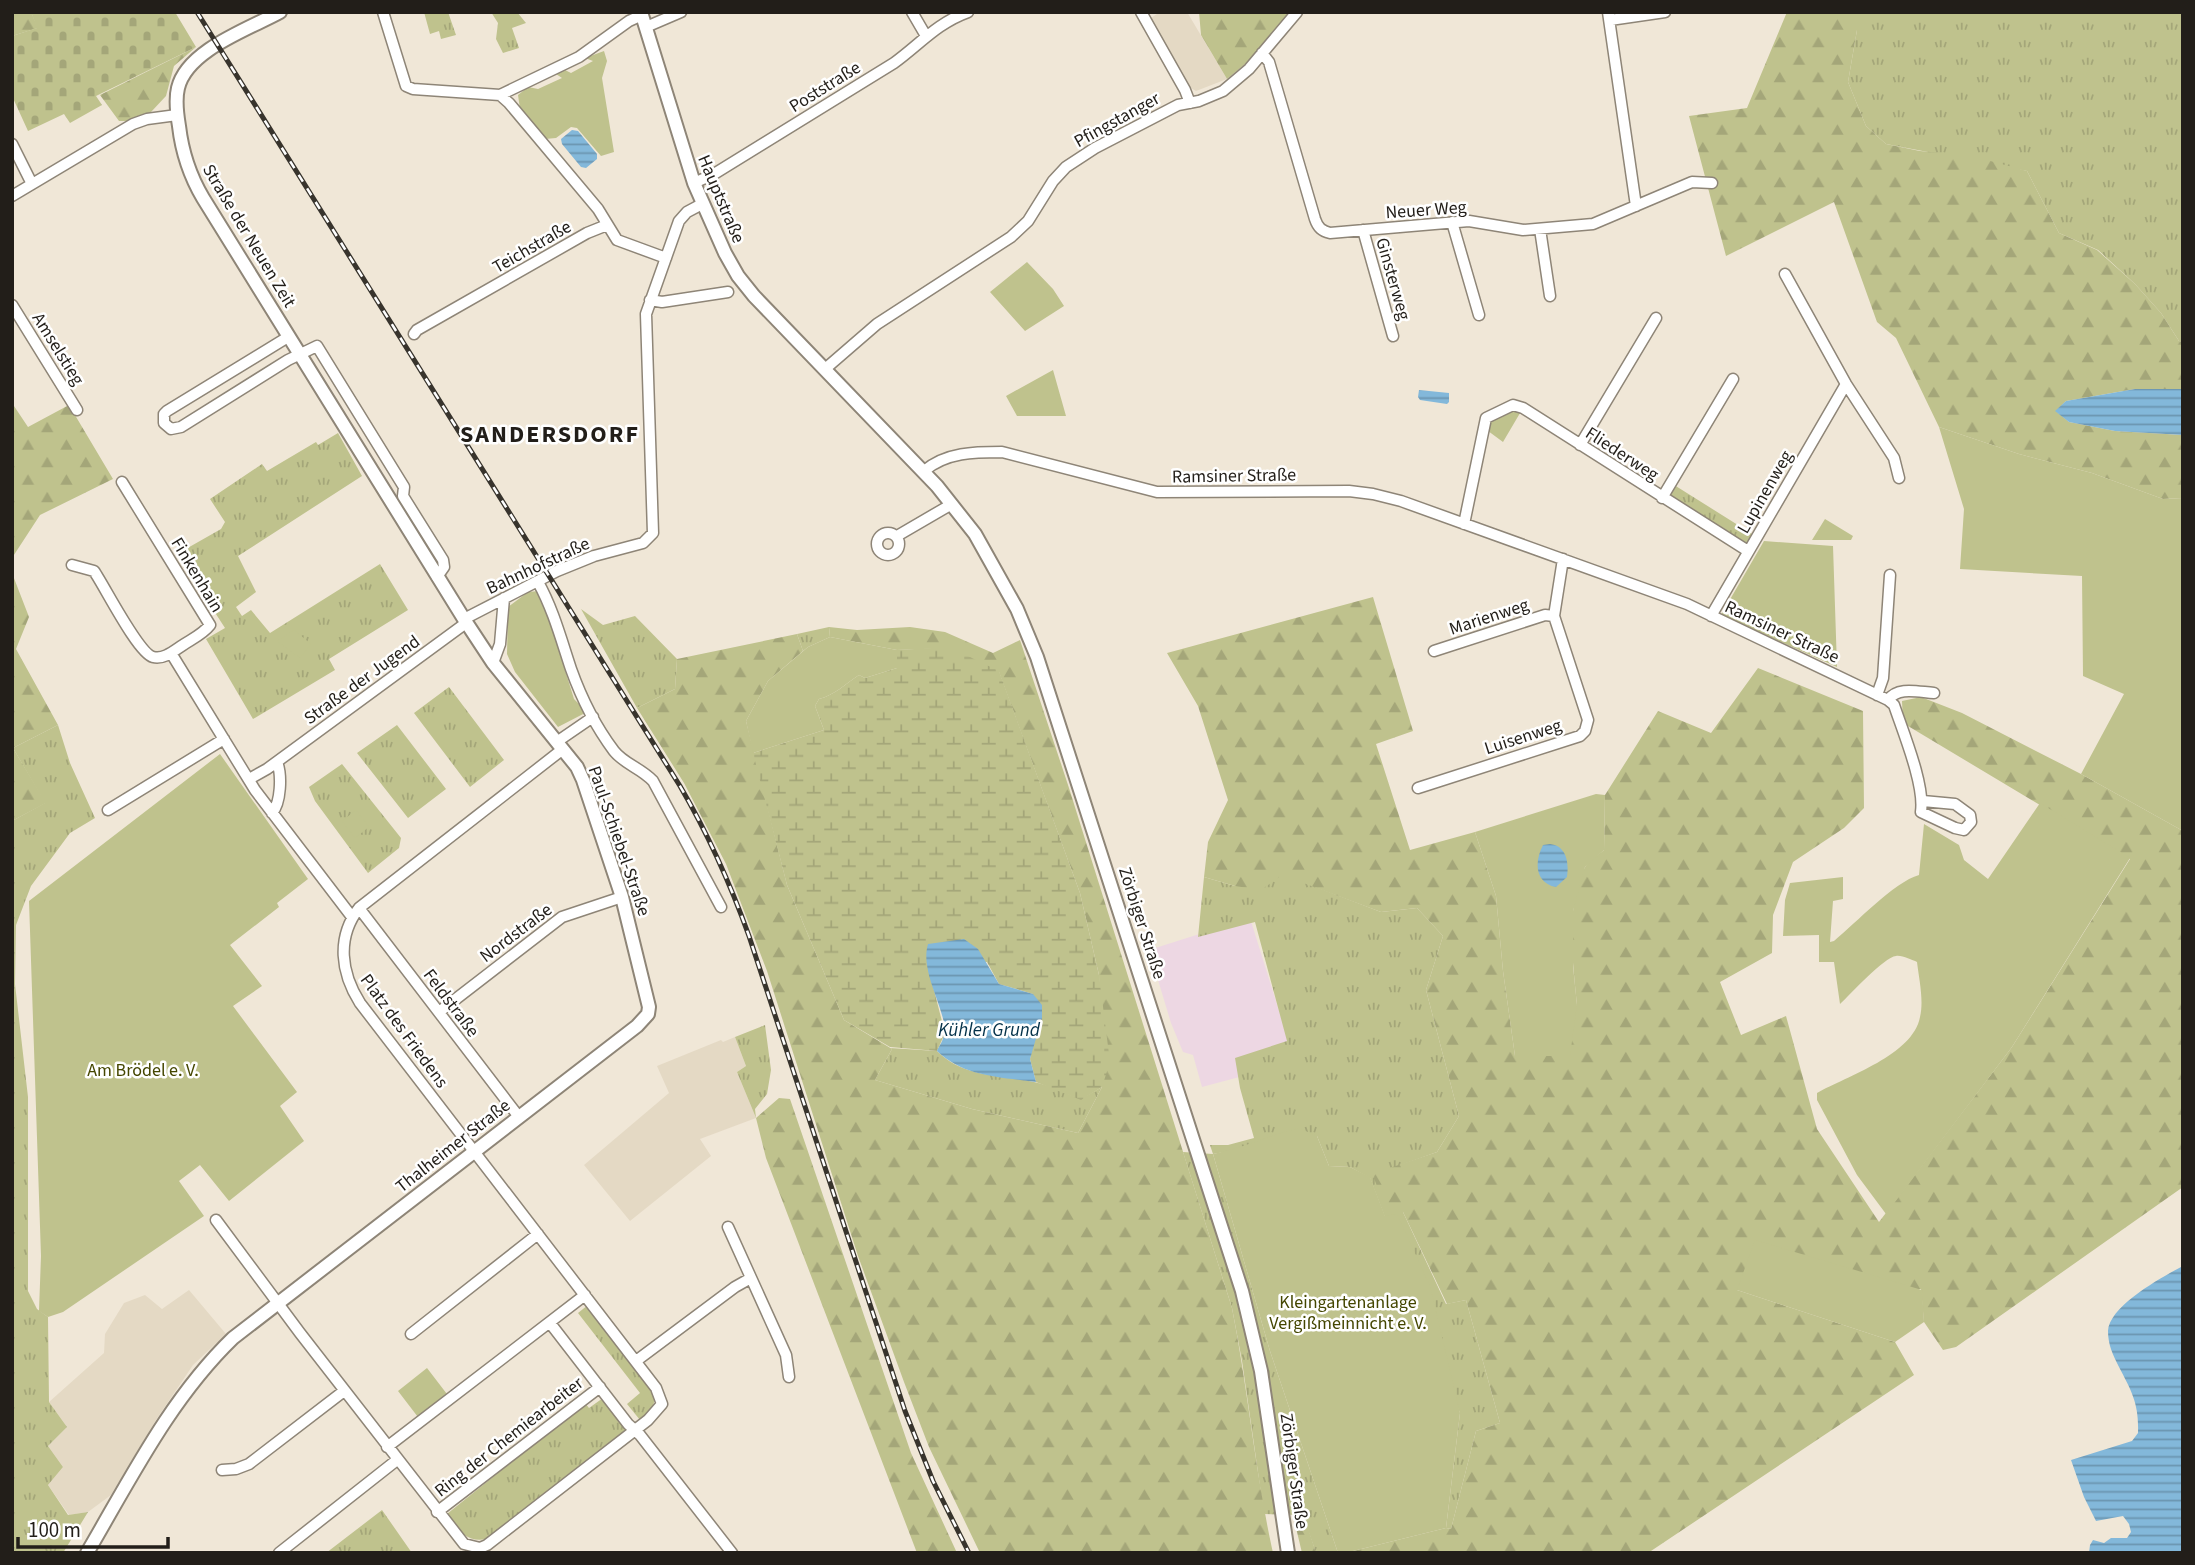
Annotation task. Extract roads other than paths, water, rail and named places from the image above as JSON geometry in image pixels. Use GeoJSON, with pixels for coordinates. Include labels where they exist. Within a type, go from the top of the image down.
{"type":"FeatureCollection","features":[{"type":"Feature","properties":{"kind":"street"},"geometry":{"type":"LineString","coordinates":[[383,12],[406,86],[413,89],[500,95],[579,57],[629,21],[681,12]]}},
{"type":"Feature","properties":{"kind":"street"},"geometry":{"type":"LineString","coordinates":[[912,12],[926,36]]}},
{"type":"Feature","properties":{"kind":"street","name":"Poststraße"},"geometry":{"type":"LineString","coordinates":[[694,183],[714,174],[894,63],[943,23],[968,12]]}},
{"type":"Feature","properties":{"kind":"street"},"geometry":{"type":"LineString","coordinates":[[1141,12],[1190,103]]}},
{"type":"Feature","properties":{"kind":"street","name":"Pfingstanger"},"geometry":{"type":"LineString","coordinates":[[825,369],[898,309],[1012,237],[1028,221],[1053,181],[1073,162],[1178,105],[1223,91],[1249,69],[1297,12]]}},
{"type":"Feature","properties":{"kind":"street"},"geometry":{"type":"LineString","coordinates":[[1636,206],[1609,16],[1665,12]]}},
{"type":"Feature","properties":{"kind":"street","name":"Straße der Neuen Zeit"},"geometry":{"type":"LineString","coordinates":[[273,14],[201,55],[189,65],[180,80],[177,96],[183,152],[197,189],[465,621]]}},
{"type":"Feature","properties":{"kind":"street","name":"Hauptstraße"},"geometry":{"type":"LineString","coordinates":[[643,18],[694,183],[725,253],[744,285],[825,369]]}},
{"type":"Feature","properties":{"kind":"street","name":"Neuer Weg"},"geometry":{"type":"LineString","coordinates":[[1262,53],[1269,62],[1317,225],[1330,233],[1452,222],[1479,222],[1523,230],[1598,223],[1692,182],[1712,183]]}},
{"type":"Feature","properties":{"kind":"street"},"geometry":{"type":"LineString","coordinates":[[500,95],[591,200],[617,240],[666,258]]}},
{"type":"Feature","properties":{"kind":"street"},"geometry":{"type":"LineString","coordinates":[[12,196],[133,124],[177,115]]}},
{"type":"Feature","properties":{"kind":"street"},"geometry":{"type":"LineString","coordinates":[[12,144],[32,184]]}},
{"type":"Feature","properties":{"kind":"street","name":"Bahnhofstraße"},"geometry":{"type":"LineString","coordinates":[[465,621],[548,575],[594,556],[643,542],[653,533],[646,319],[650,300],[679,221],[687,212],[702,204]]}},
{"type":"Feature","properties":{"kind":"street"},"geometry":{"type":"LineString","coordinates":[[1452,222],[1479,315]]}},
{"type":"Feature","properties":{"kind":"street","name":"Teichstraße"},"geometry":{"type":"LineString","coordinates":[[414,334],[587,233],[607,225]]}},
{"type":"Feature","properties":{"kind":"street"},"geometry":{"type":"LineString","coordinates":[[1540,229],[1550,296]]}},
{"type":"Feature","properties":{"kind":"street","name":"Ginsterweg"},"geometry":{"type":"LineString","coordinates":[[1363,230],[1393,336]]}},
{"type":"Feature","properties":{"kind":"street"},"geometry":{"type":"LineString","coordinates":[[1785,274],[1846,384],[1894,458],[1899,478]]}},
{"type":"Feature","properties":{"kind":"street"},"geometry":{"type":"LineString","coordinates":[[650,300],[662,302],[728,292]]}},
{"type":"Feature","properties":{"kind":"street","name":"Amselstieg"},"geometry":{"type":"LineString","coordinates":[[12,304],[77,410]]}},
{"type":"Feature","properties":{"kind":"street"},"geometry":{"type":"LineString","coordinates":[[1580,445],[1656,318]]}},
{"type":"Feature","properties":{"kind":"street"},"geometry":{"type":"LineString","coordinates":[[288,337],[167,411],[164,414],[164,423],[171,429],[181,427],[300,355]]}},
{"type":"Feature","properties":{"kind":"street","name":"Straße der Neuen Zeit"},"geometry":{"type":"LineString","coordinates":[[300,355],[317,346],[366,425],[404,487],[403,496],[443,560],[443,567],[437,577]]}},
{"type":"Feature","properties":{"kind":"street","name":"Zörbiger Straße"},"geometry":{"type":"LineString","coordinates":[[825,369],[924,471],[952,504],[975,534],[1025,625],[1251,1323],[1289,1553]]}},
{"type":"Feature","properties":{"kind":"street"},"geometry":{"type":"LineString","coordinates":[[1662,498],[1733,379]]}},
{"type":"Feature","properties":{"kind":"street","name":"Lupinenweg"},"geometry":{"type":"LineString","coordinates":[[1711,616],[1846,384]]}},
{"type":"Feature","properties":{"kind":"street","name":"Fliederweg"},"geometry":{"type":"LineString","coordinates":[[1464,524],[1486,418],[1514,405],[1523,408],[1748,551]]}},
{"type":"Feature","properties":{"kind":"street"},"geometry":{"type":"LineString","coordinates":[[350,435],[366,425]]}},
{"type":"Feature","properties":{"kind":"street","name":"Ramsiner Straße"},"geometry":{"type":"LineString","coordinates":[[924,471],[932,463],[952,456],[978,452],[1002,453],[1157,492],[1360,492],[1401,502],[1664,595],[1888,700]]}},
{"type":"Feature","properties":{"kind":"street","name":"Finkenhain"},"geometry":{"type":"LineString","coordinates":[[122,482],[210,625],[171,653]]}},
{"type":"Feature","properties":{"kind":"street"},"geometry":{"type":"LineString","coordinates":[[389,499],[403,496]]}},
{"type":"Feature","properties":{"kind":"street"},"geometry":{"type":"LineString","coordinates":[[897,536],[952,504]]}},
{"type":"Feature","properties":{"kind":"street","name":"Luisenweg"},"geometry":{"type":"LineString","coordinates":[[1419,788],[1580,736],[1585,731],[1588,720],[1554,616],[1563,559]]}},
{"type":"Feature","properties":{"kind":"street"},"geometry":{"type":"LineString","coordinates":[[72,565],[94,571],[148,654],[163,657],[171,653],[272,813],[352,917],[359,908],[593,717]]}},
{"type":"Feature","properties":{"kind":"street"},"geometry":{"type":"LineString","coordinates":[[1877,695],[1883,678],[1890,575]]}},
{"type":"Feature","properties":{"kind":"street"},"geometry":{"type":"LineString","coordinates":[[538,582],[547,598],[578,686],[593,717],[620,758],[653,781],[721,907]]}},
{"type":"Feature","properties":{"kind":"street"},"geometry":{"type":"LineString","coordinates":[[493,663],[500,644],[504,598]]}},
{"type":"Feature","properties":{"kind":"street","name":"Marienweg"},"geometry":{"type":"LineString","coordinates":[[1434,650],[1545,615],[1554,616]]}},
{"type":"Feature","properties":{"kind":"street","name":"Paul-Schiebel-Straße"},"geometry":{"type":"LineString","coordinates":[[465,621],[493,663],[560,745],[583,780],[622,897],[648,997],[648,1014]]}},
{"type":"Feature","properties":{"kind":"street","name":"Straße der Jugend"},"geometry":{"type":"LineString","coordinates":[[249,779],[276,762],[465,621]]}},
{"type":"Feature","properties":{"kind":"street"},"geometry":{"type":"LineString","coordinates":[[1923,801],[1955,804],[1970,815],[1971,822],[1964,830],[1921,812],[1923,801],[1894,705],[1888,700],[1893,693],[1902,691],[1934,693]]}},
{"type":"Feature","properties":{"kind":"street"},"geometry":{"type":"LineString","coordinates":[[108,810],[224,739]]}},
{"type":"Feature","properties":{"kind":"street"},"geometry":{"type":"LineString","coordinates":[[272,813],[278,798],[279,770],[276,762]]}},
{"type":"Feature","properties":{"kind":"street","name":"Nordstraße"},"geometry":{"type":"LineString","coordinates":[[439,1012],[562,917],[622,897]]}},
{"type":"Feature","properties":{"kind":"street","name":"Feldstraße"},"geometry":{"type":"LineString","coordinates":[[359,908],[519,1117]]}},
{"type":"Feature","properties":{"kind":"street","name":"Platz des Friedens"},"geometry":{"type":"LineString","coordinates":[[352,917],[344,943],[343,961],[352,989],[474,1151]]}},
{"type":"Feature","properties":{"kind":"street","name":"Thalheimer Straße"},"geometry":{"type":"LineString","coordinates":[[87,1553],[161,1427],[190,1385],[233,1338],[637,1026],[648,1014]]}},
{"type":"Feature","properties":{"kind":"street","name":"Ring der Chemiearbeiter"},"geometry":{"type":"LineString","coordinates":[[278,1302],[464,1545],[480,1548],[488,1545],[635,1430],[662,1404],[656,1388],[474,1151]]}},
{"type":"Feature","properties":{"kind":"street"},"geometry":{"type":"LineString","coordinates":[[216,1220],[278,1302]]}},
{"type":"Feature","properties":{"kind":"street"},"geometry":{"type":"LineString","coordinates":[[728,1227],[786,1355],[789,1377]]}},
{"type":"Feature","properties":{"kind":"street"},"geometry":{"type":"LineString","coordinates":[[411,1334],[538,1234]]}},
{"type":"Feature","properties":{"kind":"street"},"geometry":{"type":"LineString","coordinates":[[636,1362],[735,1287],[751,1278]]}},
{"type":"Feature","properties":{"kind":"street"},"geometry":{"type":"LineString","coordinates":[[387,1447],[585,1295]]}},
{"type":"Feature","properties":{"kind":"street","name":"Ring der Chemiearbeiter"},"geometry":{"type":"LineString","coordinates":[[550,1323],[732,1553]]}},
{"type":"Feature","properties":{"kind":"street","name":"Ring der Chemiearbeiter"},"geometry":{"type":"LineString","coordinates":[[437,1512],[600,1387]]}},
{"type":"Feature","properties":{"kind":"street"},"geometry":{"type":"LineString","coordinates":[[222,1470],[249,1464],[344,1391]]}},
{"type":"Feature","properties":{"kind":"street"},"geometry":{"type":"LineString","coordinates":[[279,1553],[397,1460]]}},
{"type":"Feature","properties":{"kind":"water"},"geometry":{"type":"Polygon","coordinates":[[[572,130],[578,131],[597,154],[597,159],[586,168],[581,167],[562,144],[561,139],[572,130]]]}},
{"type":"Feature","properties":{"kind":"water"},"geometry":{"type":"Polygon","coordinates":[[[2135,389],[2183,389],[2183,435],[2115,431],[2069,422],[2055,411],[2066,401],[2135,389]]]}},
{"type":"Feature","properties":{"kind":"water"},"geometry":{"type":"Polygon","coordinates":[[[1419,390],[1449,393],[1449,402],[1447,404],[1420,400],[1419,390]]]}},
{"type":"Feature","properties":{"kind":"water"},"geometry":{"type":"Polygon","coordinates":[[[1550,844],[1560,848],[1568,866],[1567,877],[1556,887],[1544,881],[1538,871],[1538,858],[1543,845],[1550,844]]]}},
{"type":"Feature","properties":{"kind":"water","name":"Kühler Grund"},"geometry":{"type":"Polygon","coordinates":[[[964,939],[978,949],[999,984],[1033,994],[1042,1005],[1042,1018],[1030,1059],[1036,1082],[971,1071],[948,1060],[937,1051],[944,1026],[927,968],[928,944],[964,939]]]}},
{"type":"Feature","properties":{"kind":"water"},"geometry":{"type":"Polygon","coordinates":[[[2183,1266],[2183,1553],[2089,1553],[2093,1540],[2104,1543],[2111,1538],[2127,1538],[2131,1532],[2123,1516],[2096,1521],[2071,1460],[2132,1441],[2138,1433],[2134,1398],[2110,1345],[2108,1331],[2111,1321],[2138,1293],[2183,1266]]]}},
{"type":"Feature","properties":{"kind":"railway"},"geometry":{"type":"LineString","coordinates":[[197,12],[680,786],[709,841],[749,936],[905,1411],[933,1481],[969,1553]]}},
{"type":"Feature","properties":{"kind":"district","name":"SANDERSDORF"},"geometry":{"type":"Point","coordinates":[550,434]}},
{"type":"Feature","properties":{"kind":"park label","name":"Am Brödel e. V."},"geometry":{"type":"Point","coordinates":[143,1070]}},
{"type":"Feature","properties":{"kind":"park label","name":"Kleingartenanlage Vergißmeinnicht e. V."},"geometry":{"type":"Point","coordinates":[1348,1312]}}]}
